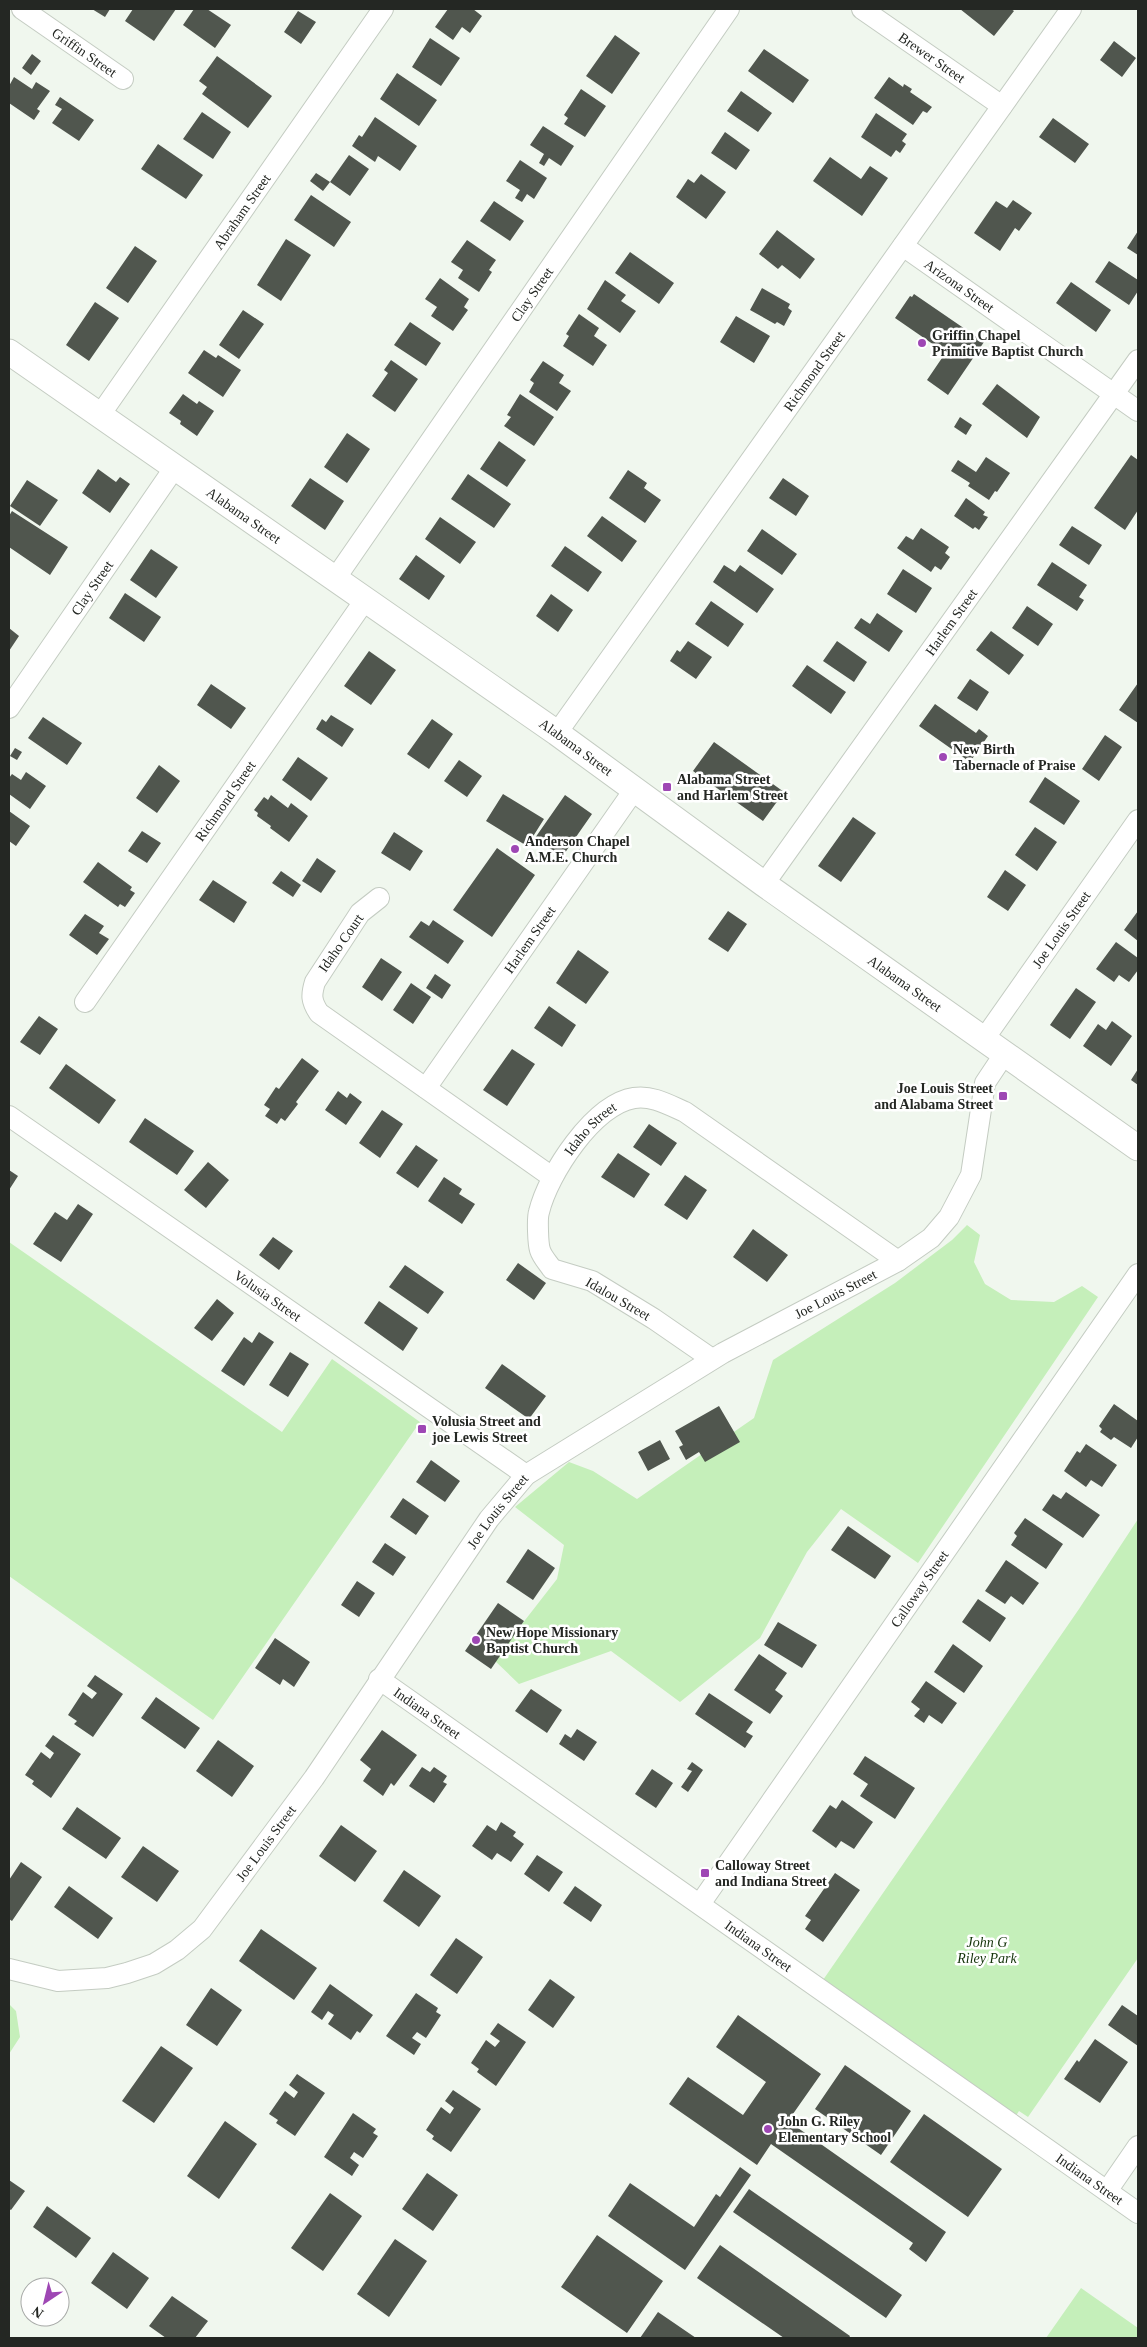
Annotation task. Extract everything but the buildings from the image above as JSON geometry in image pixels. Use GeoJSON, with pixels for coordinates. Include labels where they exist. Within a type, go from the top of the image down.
{"type":"FeatureCollection","features":[{"type":"Feature","properties":{"kind":"street","name":"Griffin Street"},"geometry":{"type":"LineString","coordinates":[[22,9],[123,79]]}},
{"type":"Feature","properties":{"kind":"street","name":"Abraham Street"},"geometry":{"type":"LineString","coordinates":[[100,416],[383,9]]}},
{"type":"Feature","properties":{"kind":"street","name":"Clay Street"},"geometry":{"type":"LineString","coordinates":[[335,579],[729,9]]}},
{"type":"Feature","properties":{"kind":"street","name":"Brewer Street"},"geometry":{"type":"LineString","coordinates":[[862,9],[1002,106]]}},
{"type":"Feature","properties":{"kind":"street","name":"Richmond Street"},"geometry":{"type":"LineString","coordinates":[[557,733],[1071,9]]}},
{"type":"Feature","properties":{"kind":"street","name":"Arizona Street"},"geometry":{"type":"LineString","coordinates":[[903,246],[1138,411]]}},
{"type":"Feature","properties":{"kind":"street","name":"Alabama Street"},"geometry":{"type":"LineString","coordinates":[[9,352],[557,733],[764,884],[1138,1148]]}},
{"type":"Feature","properties":{"kind":"street","name":"Harlem Street"},"geometry":{"type":"LineString","coordinates":[[764,884],[1138,360]]}},
{"type":"Feature","properties":{"kind":"street","name":"Clay Street"},"geometry":{"type":"LineString","coordinates":[[9,708],[175,467]]}},
{"type":"Feature","properties":{"kind":"street","name":"Richmond Street"},"geometry":{"type":"LineString","coordinates":[[85,1002],[365,600]]}},
{"type":"Feature","properties":{"kind":"street","name":"Harlem Street"},"geometry":{"type":"LineString","coordinates":[[426,1088],[634,790]]}},
{"type":"Feature","properties":{"kind":"street","name":"Joe Louis Street"},"geometry":{"type":"LineString","coordinates":[[984,1039],[1138,820]]}},
{"type":"Feature","properties":{"kind":"street","name":"Idaho Court"},"geometry":{"type":"LineString","coordinates":[[378,898],[360,913],[314,982],[311,993],[313,1004],[318,1013],[426,1088]]}},
{"type":"Feature","properties":{"kind":"street","name":"Joe Louis Street"},"geometry":{"type":"LineString","coordinates":[[9,1969],[58,1981],[88,1980],[127,1974],[154,1964],[177,1950],[202,1929],[220,1908],[314,1778],[379,1679],[489,1519],[526,1475],[712,1359],[898,1261],[931,1238],[950,1218],[971,1175],[985,1083],[1005,1053]]}},
{"type":"Feature","properties":{"kind":"street"},"geometry":{"type":"LineString","coordinates":[[426,1088],[552,1177]]}},
{"type":"Feature","properties":{"kind":"street","name":"Idaho Street"},"geometry":{"type":"LineString","coordinates":[[552,1177],[594,1121],[619,1102],[642,1097],[662,1102],[685,1112],[898,1261]]}},
{"type":"Feature","properties":{"kind":"street","name":"Volusia Street"},"geometry":{"type":"LineString","coordinates":[[9,1116],[526,1475]]}},
{"type":"Feature","properties":{"kind":"street","name":"Idalou Street"},"geometry":{"type":"LineString","coordinates":[[552,1177],[538,1213],[540,1250],[552,1270],[592,1280],[654,1319],[712,1359]]}},
{"type":"Feature","properties":{"kind":"street","name":"Calloway Street"},"geometry":{"type":"LineString","coordinates":[[700,1904],[1138,1274]]}},
{"type":"Feature","properties":{"kind":"street","name":"Indiana Street"},"geometry":{"type":"LineString","coordinates":[[379,1679],[1138,2213]]}},
{"type":"Feature","properties":{"kind":"street"},"geometry":{"type":"LineString","coordinates":[[1107,2191],[1138,2146]]}},
{"type":"Feature","properties":{"kind":"green space"},"geometry":{"type":"Polygon","coordinates":[[[967,1225],[980,1235],[974,1262],[985,1284],[1011,1300],[1054,1302],[1082,1286],[1098,1297],[918,1563],[841,1509],[807,1552],[760,1638],[680,1702],[611,1651],[519,1684],[494,1660],[557,1579],[564,1545],[515,1507],[569,1462],[593,1471],[637,1499],[754,1418],[773,1360],[895,1283],[952,1240],[967,1225]]]}},
{"type":"Feature","properties":{"kind":"green space"},"geometry":{"type":"Polygon","coordinates":[[[9,1242],[282,1432],[332,1359],[420,1422],[213,1720],[9,1576],[9,1242]]]}},
{"type":"Feature","properties":{"kind":"green space","name":"John G Riley Park"},"geometry":{"type":"Polygon","coordinates":[[[1138,1519],[1138,1958],[1028,2117],[1019,2111],[1014,2119],[823,1980],[1079,1609],[1138,1519]]]}},
{"type":"Feature","properties":{"kind":"green space"},"geometry":{"type":"Polygon","coordinates":[[[9,2004],[16,2011],[20,2037],[9,2054],[9,2004]]]}},
{"type":"Feature","properties":{"kind":"green space"},"geometry":{"type":"Polygon","coordinates":[[[1081,2288],[1138,2328],[1138,2338],[1046,2338],[1081,2288]]]}},
{"type":"Feature","properties":{"kind":"place","name":"Griffin Chapel Primitive Baptist Church"},"geometry":{"type":"Point","coordinates":[922,343]}},
{"type":"Feature","properties":{"kind":"place","name":"New Birth Tabernacle of Praise"},"geometry":{"type":"Point","coordinates":[943,757]}},
{"type":"Feature","properties":{"kind":"place","name":"Alabama Street and Harlem Street"},"geometry":{"type":"Point","coordinates":[667,787]}},
{"type":"Feature","properties":{"kind":"place","name":"Anderson Chapel A.M.E. Church"},"geometry":{"type":"Point","coordinates":[515,849]}},
{"type":"Feature","properties":{"kind":"place","name":"Joe Louis Street and Alabama Street"},"geometry":{"type":"Point","coordinates":[1003,1096]}},
{"type":"Feature","properties":{"kind":"place","name":"Volusia Street and joe Lewis Street"},"geometry":{"type":"Point","coordinates":[422,1429]}},
{"type":"Feature","properties":{"kind":"place","name":"New Hope Missionary Baptist Church"},"geometry":{"type":"Point","coordinates":[476,1640]}},
{"type":"Feature","properties":{"kind":"place","name":"Calloway Street and Indiana Street"},"geometry":{"type":"Point","coordinates":[705,1873]}},
{"type":"Feature","properties":{"kind":"place","name":"John G. Riley Elementary School"},"geometry":{"type":"Point","coordinates":[768,2129]}}]}
